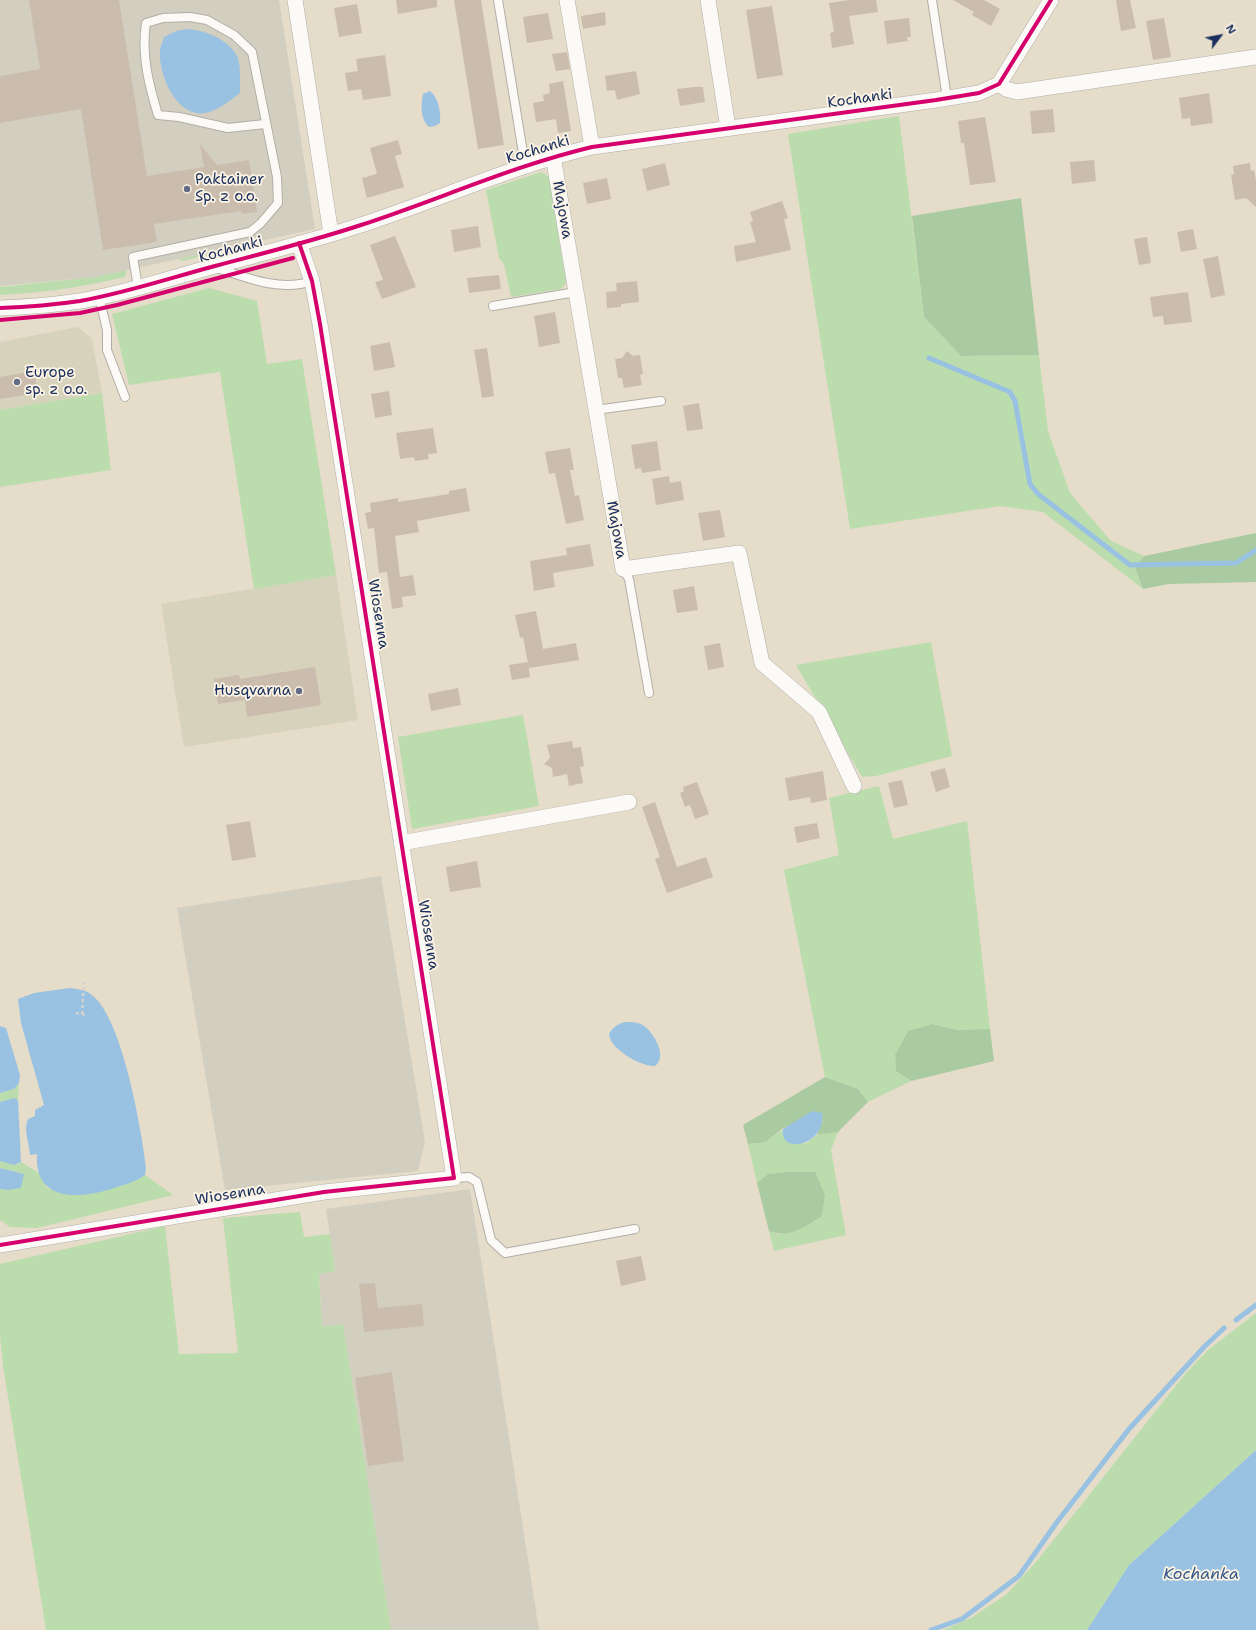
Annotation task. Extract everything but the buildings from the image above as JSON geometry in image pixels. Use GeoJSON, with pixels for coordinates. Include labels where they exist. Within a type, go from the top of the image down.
{"type":"FeatureCollection","features":[{"type":"Feature","properties":{"kind":"street"},"geometry":{"type":"LineString","coordinates":[[295,0],[331,234]]}},
{"type":"Feature","properties":{"kind":"street","name":"Kochanki"},"geometry":{"type":"LineString","coordinates":[[567,0],[592,147]]}},
{"type":"Feature","properties":{"kind":"street"},"geometry":{"type":"LineString","coordinates":[[708,0],[728,128]]}},
{"type":"Feature","properties":{"kind":"street"},"geometry":{"type":"LineString","coordinates":[[1051,0],[999,84],[1006,89],[1017,92],[1256,57]]}},
{"type":"Feature","properties":{"kind":"street","name":"Kochanki"},"geometry":{"type":"LineString","coordinates":[[0,308],[38,306],[100,296],[214,267],[361,225],[526,165],[553,156],[592,147],[947,98],[979,92],[999,84]]}},
{"type":"Feature","properties":{"kind":"street","name":"Majowa"},"geometry":{"type":"LineString","coordinates":[[553,156],[623,569],[739,553],[762,663],[819,712],[854,786]]}},
{"type":"Feature","properties":{"kind":"street","name":"Wiosenna"},"geometry":{"type":"LineString","coordinates":[[0,1245],[324,1192],[454,1178],[312,281],[299,243]]}},
{"type":"Feature","properties":{"kind":"street"},"geometry":{"type":"LineString","coordinates":[[401,843],[629,802]]}},
{"type":"Feature","properties":{"kind":"lane"},"geometry":{"type":"LineString","coordinates":[[498,0],[526,165]]}},
{"type":"Feature","properties":{"kind":"lane"},"geometry":{"type":"LineString","coordinates":[[932,0],[947,98]]}},
{"type":"Feature","properties":{"kind":"lane"},"geometry":{"type":"LineString","coordinates":[[138,287],[133,257],[250,232],[271,213],[278,203],[278,190],[252,52],[234,35],[207,20],[190,17],[163,18],[146,24],[143,41],[148,79],[158,115],[179,117],[228,128],[265,124]]}},
{"type":"Feature","properties":{"kind":"lane"},"geometry":{"type":"LineString","coordinates":[[214,267],[256,280],[288,286],[301,285],[312,281]]}},
{"type":"Feature","properties":{"kind":"lane"},"geometry":{"type":"LineString","coordinates":[[493,306],[576,292]]}},
{"type":"Feature","properties":{"kind":"lane"},"geometry":{"type":"LineString","coordinates":[[100,296],[107,330],[107,350],[125,397]]}},
{"type":"Feature","properties":{"kind":"lane"},"geometry":{"type":"LineString","coordinates":[[596,410],[661,401]]}},
{"type":"Feature","properties":{"kind":"lane"},"geometry":{"type":"LineString","coordinates":[[623,569],[629,579],[649,693]]}},
{"type":"Feature","properties":{"kind":"lane"},"geometry":{"type":"LineString","coordinates":[[454,1178],[468,1177],[477,1182],[490,1240],[504,1253],[634,1229]]}},
{"type":"Feature","properties":{"kind":"path"},"geometry":{"type":"LineString","coordinates":[[82,1014],[84,982]]}},
{"type":"Feature","properties":{"kind":"path"},"geometry":{"type":"LineString","coordinates":[[76,1013],[87,1015]]}},
{"type":"Feature","properties":{"kind":"shaded area"},"geometry":{"type":"Polygon","coordinates":[[[0,0],[279,0],[315,229],[96,277],[0,286],[0,0]]]}},
{"type":"Feature","properties":{"kind":"shaded area"},"geometry":{"type":"Polygon","coordinates":[[[78,327],[92,339],[102,393],[0,410],[0,342],[78,327]]]}},
{"type":"Feature","properties":{"kind":"shaded area"},"geometry":{"type":"Polygon","coordinates":[[[336,575],[358,720],[184,747],[161,604],[336,575]]]}},
{"type":"Feature","properties":{"kind":"shaded area"},"geometry":{"type":"Polygon","coordinates":[[[381,876],[425,1142],[418,1171],[225,1190],[177,908],[381,876]]]}},
{"type":"Feature","properties":{"kind":"shaded area"},"geometry":{"type":"Polygon","coordinates":[[[470,1189],[539,1630],[391,1630],[343,1325],[322,1327],[319,1274],[335,1271],[326,1209],[470,1189]]]}},
{"type":"Feature","properties":{"kind":"green space"},"geometry":{"type":"Polygon","coordinates":[[[899,116],[924,317],[961,356],[1039,355],[1048,431],[1070,493],[1111,541],[1144,556],[1135,568],[1143,589],[1043,512],[1000,506],[850,529],[788,134],[899,116]]]}},
{"type":"Feature","properties":{"kind":"green space"},"geometry":{"type":"Polygon","coordinates":[[[541,172],[549,177],[566,283],[561,289],[511,297],[504,264],[499,258],[486,190],[541,172]]]}},
{"type":"Feature","properties":{"kind":"green space"},"geometry":{"type":"Polygon","coordinates":[[[1021,198],[1039,355],[961,356],[924,317],[912,216],[1021,198]]]}},
{"type":"Feature","properties":{"kind":"green space"},"geometry":{"type":"Polygon","coordinates":[[[244,245],[182,261],[179,259],[244,245]]]}},
{"type":"Feature","properties":{"kind":"green space"},"geometry":{"type":"Polygon","coordinates":[[[127,270],[125,277],[94,284],[47,291],[0,295],[0,287],[96,277],[127,270]]]}},
{"type":"Feature","properties":{"kind":"green space"},"geometry":{"type":"Polygon","coordinates":[[[209,288],[257,301],[267,364],[302,359],[336,575],[254,589],[220,372],[129,385],[112,314],[209,288]]]}},
{"type":"Feature","properties":{"kind":"green space"},"geometry":{"type":"Polygon","coordinates":[[[102,393],[111,470],[0,487],[0,410],[102,393]]]}},
{"type":"Feature","properties":{"kind":"green space"},"geometry":{"type":"Polygon","coordinates":[[[1256,533],[1256,582],[1169,584],[1143,589],[1135,568],[1144,556],[1256,533]]]}},
{"type":"Feature","properties":{"kind":"green space"},"geometry":{"type":"Polygon","coordinates":[[[931,642],[952,756],[876,776],[862,777],[796,665],[931,642]]]}},
{"type":"Feature","properties":{"kind":"green space"},"geometry":{"type":"Polygon","coordinates":[[[523,715],[539,806],[412,829],[398,737],[523,715]]]}},
{"type":"Feature","properties":{"kind":"green space"},"geometry":{"type":"Polygon","coordinates":[[[879,786],[893,839],[967,821],[990,1029],[958,1030],[932,1024],[908,1031],[895,1056],[896,1071],[911,1081],[868,1102],[858,1089],[825,1077],[784,870],[839,855],[829,798],[879,786]]]}},
{"type":"Feature","properties":{"kind":"green space"},"geometry":{"type":"Polygon","coordinates":[[[932,1024],[958,1030],[990,1029],[994,1061],[911,1081],[896,1071],[895,1055],[908,1031],[932,1024]]]}},
{"type":"Feature","properties":{"kind":"green space"},"geometry":{"type":"Polygon","coordinates":[[[825,1077],[858,1089],[868,1102],[838,1132],[817,1135],[823,1120],[783,1128],[766,1142],[748,1144],[743,1125],[825,1077]]]}},
{"type":"Feature","properties":{"kind":"green space"},"geometry":{"type":"Polygon","coordinates":[[[19,1083],[18,1100],[14,1099],[0,1102],[0,1093],[14,1089],[19,1083]]]}},
{"type":"Feature","properties":{"kind":"green space"},"geometry":{"type":"Polygon","coordinates":[[[783,1129],[782,1132],[805,1144],[817,1135],[838,1132],[831,1150],[846,1235],[774,1251],[769,1231],[780,1235],[815,1172],[768,1174],[757,1183],[748,1144],[766,1142],[783,1129]]]}},
{"type":"Feature","properties":{"kind":"green space"},"geometry":{"type":"Polygon","coordinates":[[[0,1161],[18,1164],[21,1162],[39,1173],[48,1189],[141,1178],[145,1175],[173,1195],[37,1228],[10,1227],[0,1220],[0,1189],[8,1190],[21,1173],[0,1168],[0,1161]]]}},
{"type":"Feature","properties":{"kind":"green space"},"geometry":{"type":"Polygon","coordinates":[[[815,1172],[825,1195],[822,1216],[797,1231],[784,1234],[769,1231],[757,1183],[768,1174],[815,1172]]]}},
{"type":"Feature","properties":{"kind":"green space"},"geometry":{"type":"Polygon","coordinates":[[[300,1212],[304,1237],[330,1234],[335,1271],[319,1274],[322,1327],[343,1324],[391,1630],[46,1630],[3,1366],[0,1334],[0,1264],[165,1226],[179,1354],[238,1353],[223,1218],[300,1212]]]}},
{"type":"Feature","properties":{"kind":"green space"},"geometry":{"type":"Polygon","coordinates":[[[1256,1313],[1256,1450],[1129,1565],[1087,1630],[943,1630],[971,1618],[1007,1594],[1036,1562],[1185,1374],[1208,1350],[1256,1313]]]}},
{"type":"Feature","properties":{"kind":"water"},"geometry":{"type":"Polygon","coordinates":[[[187,29],[201,31],[222,40],[233,50],[238,59],[240,93],[220,108],[208,112],[196,113],[187,110],[180,104],[168,87],[161,68],[160,49],[164,37],[176,31],[187,29]]]}},
{"type":"Feature","properties":{"kind":"water"},"geometry":{"type":"Polygon","coordinates":[[[430,91],[436,98],[440,110],[440,123],[429,127],[424,120],[422,107],[423,94],[430,91]]]}},
{"type":"Feature","properties":{"kind":"water"},"geometry":{"type":"Polygon","coordinates":[[[70,988],[79,989],[91,994],[103,1008],[113,1027],[129,1076],[140,1128],[146,1168],[145,1175],[133,1181],[98,1192],[72,1195],[60,1193],[50,1189],[43,1181],[38,1170],[37,1154],[30,1155],[26,1132],[28,1119],[35,1116],[35,1110],[44,1105],[21,1023],[18,999],[34,993],[70,988]]]}},
{"type":"Feature","properties":{"kind":"water"},"geometry":{"type":"Polygon","coordinates":[[[626,1022],[640,1024],[648,1029],[652,1034],[660,1051],[659,1062],[655,1066],[642,1064],[627,1056],[620,1051],[611,1040],[609,1034],[612,1029],[621,1023],[626,1022]]]}},
{"type":"Feature","properties":{"kind":"water"},"geometry":{"type":"Polygon","coordinates":[[[0,1026],[6,1028],[20,1075],[19,1083],[14,1089],[0,1093],[0,1026]]]}},
{"type":"Feature","properties":{"kind":"water"},"geometry":{"type":"Polygon","coordinates":[[[14,1098],[18,1100],[21,1162],[14,1165],[0,1161],[0,1102],[14,1098]]]}},
{"type":"Feature","properties":{"kind":"water"},"geometry":{"type":"Polygon","coordinates":[[[812,1111],[822,1113],[822,1124],[817,1133],[811,1139],[803,1143],[795,1144],[788,1142],[784,1137],[783,1129],[812,1111]]]}},
{"type":"Feature","properties":{"kind":"water"},"geometry":{"type":"Polygon","coordinates":[[[0,1168],[24,1174],[21,1188],[8,1190],[0,1189],[0,1168]]]}},
{"type":"Feature","properties":{"kind":"water","name":"Kochanka"},"geometry":{"type":"Polygon","coordinates":[[[1256,1450],[1256,1630],[1087,1630],[1129,1565],[1256,1450]]]}},
{"type":"Feature","properties":{"kind":"waterway"},"geometry":{"type":"LineString","coordinates":[[929,358],[1010,392],[1015,401],[1030,484],[1038,494],[1130,565],[1236,563],[1256,550]]}},
{"type":"Feature","properties":{"kind":"waterway","name":"Kochanka"},"geometry":{"type":"LineString","coordinates":[[1236,1320],[1256,1305]]}},
{"type":"Feature","properties":{"kind":"waterway","name":"Kochanka"},"geometry":{"type":"LineString","coordinates":[[931,1630],[962,1619],[1019,1576],[1057,1522],[1129,1429],[1204,1347],[1224,1328]]}},
{"type":"Feature","properties":{"kind":"cycle path"},"geometry":{"type":"LineString","coordinates":[[0,308],[60,304],[97,298],[131,290],[343,231],[504,173],[592,147],[979,93],[999,84],[1051,0]]}},
{"type":"Feature","properties":{"kind":"cycle path"},"geometry":{"type":"LineString","coordinates":[[0,1245],[324,1192],[454,1178],[320,324],[312,281],[299,243]]}},
{"type":"Feature","properties":{"kind":"cycle path"},"geometry":{"type":"LineString","coordinates":[[0,320],[80,313],[117,305],[293,258]]}},
{"type":"Feature","properties":{"kind":"place","name":"Paktainer Sp. z o.o."},"geometry":{"type":"Point","coordinates":[187,189]}},
{"type":"Feature","properties":{"kind":"place","name":"Europe sp. z o.o."},"geometry":{"type":"Point","coordinates":[17,382]}},
{"type":"Feature","properties":{"kind":"place","name":"Husqvarna"},"geometry":{"type":"Point","coordinates":[299,691]}}]}
